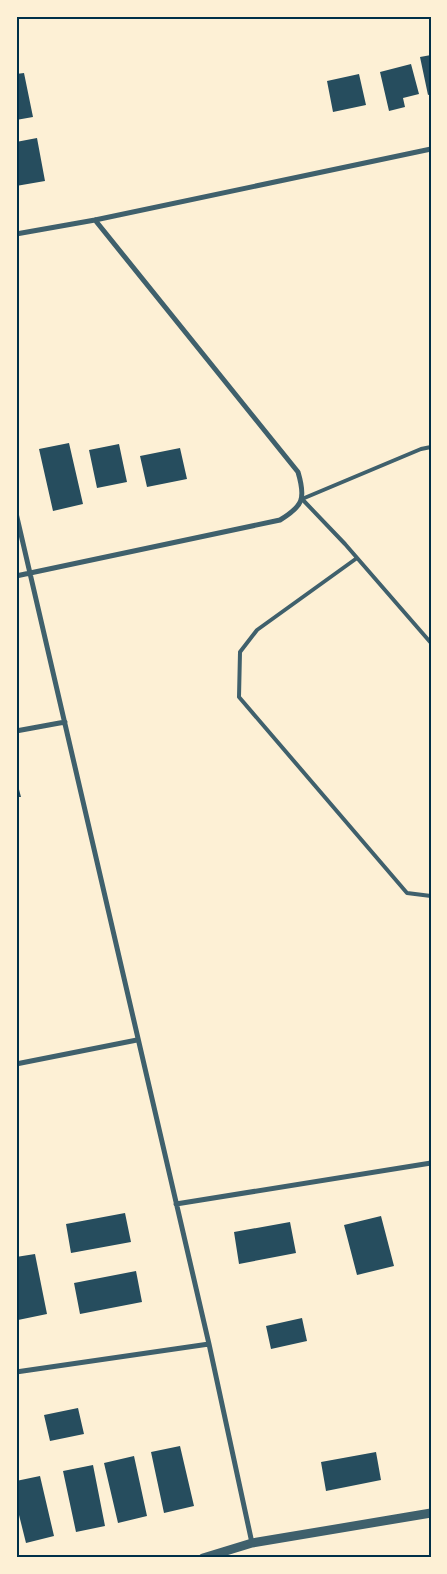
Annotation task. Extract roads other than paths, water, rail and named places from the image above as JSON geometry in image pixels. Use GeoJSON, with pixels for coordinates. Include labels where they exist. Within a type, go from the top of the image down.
{"type":"FeatureCollection","features":[{"type":"Feature","properties":{"kind":"street"},"geometry":{"type":"LineString","coordinates":[[16,234],[95,220],[431,150]]}},
{"type":"Feature","properties":{"kind":"street"},"geometry":{"type":"LineString","coordinates":[[16,576],[280,520],[295,511],[302,499],[303,488],[298,472],[95,220]]}},
{"type":"Feature","properties":{"kind":"street"},"geometry":{"type":"LineString","coordinates":[[16,513],[209,1344],[252,1543]]}},
{"type":"Feature","properties":{"kind":"street"},"geometry":{"type":"LineString","coordinates":[[16,731],[65,722]]}},
{"type":"Feature","properties":{"kind":"street"},"geometry":{"type":"LineString","coordinates":[[16,1064],[137,1040]]}},
{"type":"Feature","properties":{"kind":"street"},"geometry":{"type":"LineString","coordinates":[[176,1204],[431,1163]]}},
{"type":"Feature","properties":{"kind":"street"},"geometry":{"type":"LineString","coordinates":[[16,1372],[209,1344]]}},
{"type":"Feature","properties":{"kind":"street"},"geometry":{"type":"LineString","coordinates":[[203,1558],[252,1543],[431,1513]]}},
{"type":"Feature","properties":{"kind":"lane"},"geometry":{"type":"LineString","coordinates":[[431,447],[421,449],[302,499],[357,558],[431,643]]}},
{"type":"Feature","properties":{"kind":"lane"},"geometry":{"type":"LineString","coordinates":[[357,558],[257,630],[240,652],[239,698],[407,893],[431,896]]}}]}
